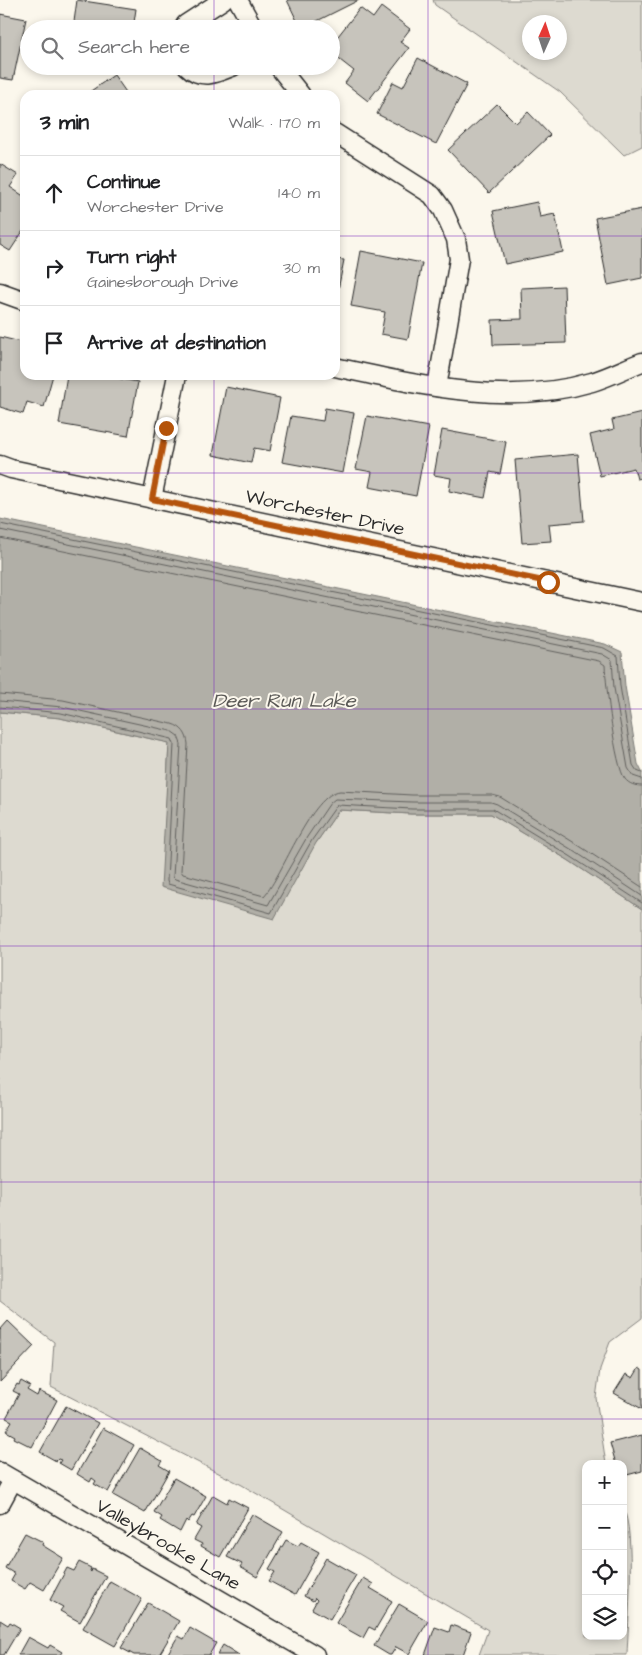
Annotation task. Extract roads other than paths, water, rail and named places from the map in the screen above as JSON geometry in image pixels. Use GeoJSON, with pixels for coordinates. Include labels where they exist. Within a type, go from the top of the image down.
{"type":"FeatureCollection","features":[{"type":"Feature","properties":{"kind":"street"},"geometry":{"type":"LineString","coordinates":[[192,20],[223,0]]}},
{"type":"Feature","properties":{"kind":"street"},"geometry":{"type":"LineString","coordinates":[[238,0],[249,20]]}},
{"type":"Feature","properties":{"kind":"street"},"geometry":{"type":"LineString","coordinates":[[285,75],[298,90]]}},
{"type":"Feature","properties":{"kind":"street"},"geometry":{"type":"LineString","coordinates":[[340,136],[432,195],[443,210],[456,239],[459,259],[457,275],[437,387]]}},
{"type":"Feature","properties":{"kind":"street"},"geometry":{"type":"LineString","coordinates":[[0,292],[20,299]]}},
{"type":"Feature","properties":{"kind":"street"},"geometry":{"type":"LineString","coordinates":[[340,368],[406,382],[496,394],[544,392],[592,382],[642,362]]}},
{"type":"Feature","properties":{"kind":"street"},"geometry":{"type":"LineString","coordinates":[[152,499],[176,380]]}},
{"type":"Feature","properties":{"kind":"street","name":"Worchester Drive"},"geometry":{"type":"LineString","coordinates":[[0,465],[11,469],[642,602]]}},
{"type":"Feature","properties":{"kind":"street"},"geometry":{"type":"LineString","coordinates":[[0,1504],[7,1476]]}},
{"type":"Feature","properties":{"kind":"street","name":"Valleybrooke Lane"},"geometry":{"type":"LineString","coordinates":[[7,1476],[315,1655]]}},
{"type":"Feature","properties":{"kind":"water","name":"Deer Run Lake"},"geometry":{"type":"Polygon","coordinates":[[[0,519],[605,644],[622,652],[625,686],[638,764],[642,772],[642,909],[568,860],[491,814],[411,814],[339,810],[316,843],[274,919],[161,887],[169,743],[60,718],[0,712],[0,519]]]}}]}
